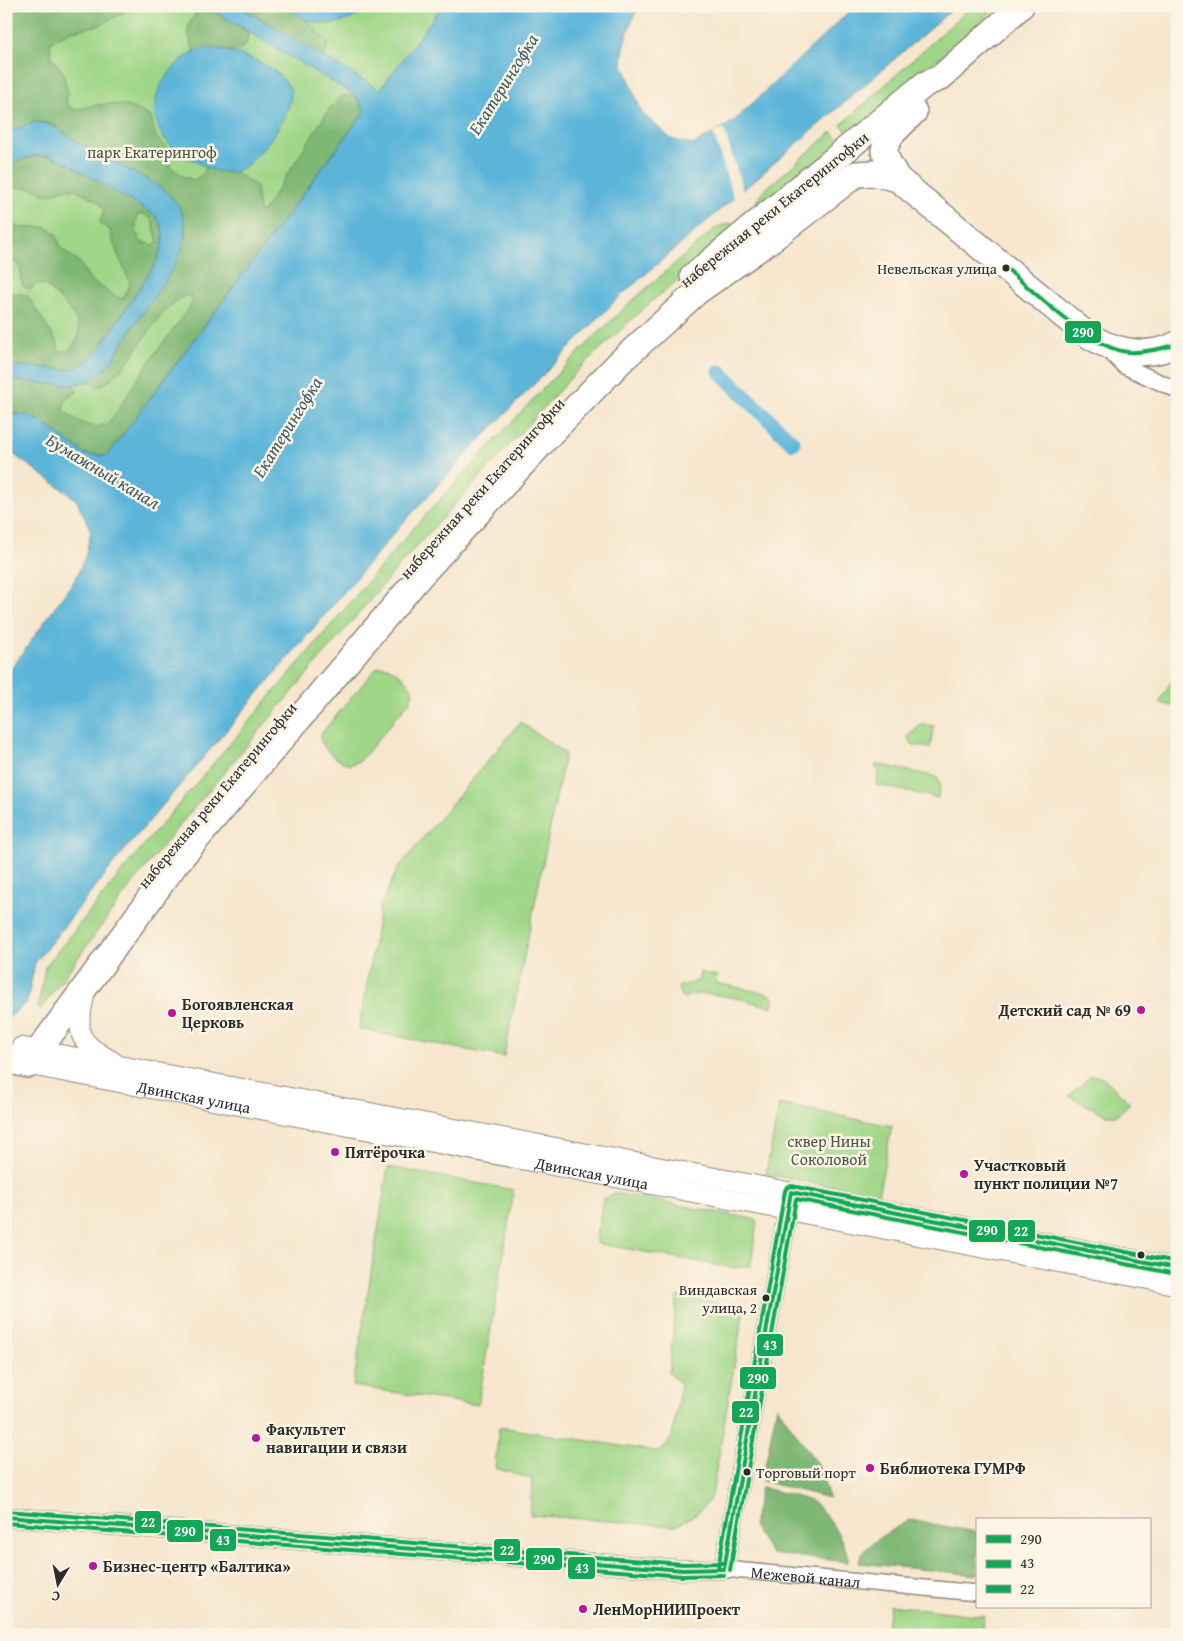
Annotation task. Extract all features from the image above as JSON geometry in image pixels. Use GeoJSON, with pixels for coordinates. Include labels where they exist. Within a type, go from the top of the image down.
{"type":"FeatureCollection","features":[{"type":"Feature","properties":{"kind":"main road","name":"набережная реки Екатерингофки"},"geometry":{"type":"LineString","coordinates":[[20,1053],[162,858],[410,566],[539,424],[613,347],[661,303],[925,84],[940,78],[1021,6]]}},
{"type":"Feature","properties":{"kind":"main road"},"geometry":{"type":"LineString","coordinates":[[940,78],[934,94],[898,127],[888,140],[885,156],[898,179],[1080,330],[1103,346],[1127,352],[1153,351],[1177,344]]}},
{"type":"Feature","properties":{"kind":"main road","name":"набережная реки Екатерингофки"},"geometry":{"type":"LineString","coordinates":[[20,1053],[87,984],[174,866],[421,575],[550,433],[621,360],[685,302],[768,242],[849,179],[865,172],[898,179]]}},
{"type":"Feature","properties":{"kind":"street"},"geometry":{"type":"LineString","coordinates":[[1103,346],[1124,366],[1177,390]]}},
{"type":"Feature","properties":{"kind":"street"},"geometry":{"type":"LineString","coordinates":[[87,984],[79,1023],[81,1037],[88,1046],[126,1068]]}},
{"type":"Feature","properties":{"kind":"street","name":"Двинская улица"},"geometry":{"type":"LineString","coordinates":[[20,1053],[126,1068],[791,1192],[1177,1268]]}},
{"type":"Feature","properties":{"kind":"street","name":"Двинская улица"},"geometry":{"type":"LineString","coordinates":[[20,1053],[788,1210],[1177,1285]]}},
{"type":"Feature","properties":{"kind":"street"},"geometry":{"type":"LineString","coordinates":[[724,1569],[791,1192]]}},
{"type":"Feature","properties":{"kind":"street","name":"Межевой канал"},"geometry":{"type":"LineString","coordinates":[[6,1517],[673,1570],[724,1569],[976,1593]]}},
{"type":"Feature","properties":{"kind":"green space","name":"парк Екатерингоф"},"geometry":{"type":"Polygon","coordinates":[[[6,6],[442,6],[107,456],[70,444],[26,415],[6,413],[6,6]]]}},
{"type":"Feature","properties":{"kind":"green space"},"geometry":{"type":"Polygon","coordinates":[[[6,6],[136,6],[100,25],[71,31],[50,42],[51,57],[63,72],[68,94],[66,103],[75,110],[96,105],[114,104],[141,111],[151,117],[156,137],[172,153],[169,166],[184,177],[194,180],[202,175],[206,167],[224,172],[235,172],[256,186],[259,211],[263,212],[330,108],[342,96],[356,96],[365,111],[107,456],[85,454],[39,420],[26,415],[6,413],[6,380],[72,384],[78,391],[65,400],[63,409],[76,420],[87,425],[98,426],[110,421],[193,302],[189,294],[164,312],[125,365],[113,377],[100,387],[88,381],[103,371],[116,353],[175,263],[183,244],[148,180],[73,140],[60,128],[48,123],[36,122],[6,132],[6,6]]]}},
{"type":"Feature","properties":{"kind":"green space"},"geometry":{"type":"Polygon","coordinates":[[[187,6],[205,6],[248,32],[246,45],[235,52],[225,49],[194,51],[188,27],[197,12],[187,6]]]}},
{"type":"Feature","properties":{"kind":"green space"},"geometry":{"type":"Polygon","coordinates":[[[240,6],[287,6],[307,21],[329,43],[324,58],[240,6]]]}},
{"type":"Feature","properties":{"kind":"green space"},"geometry":{"type":"Polygon","coordinates":[[[972,6],[998,6],[851,136],[841,125],[972,6]]]}},
{"type":"Feature","properties":{"kind":"green space"},"geometry":{"type":"Polygon","coordinates":[[[832,132],[843,143],[755,216],[755,204],[762,192],[832,132]]]}},
{"type":"Feature","properties":{"kind":"green space"},"geometry":{"type":"Polygon","coordinates":[[[36,156],[50,156],[65,162],[141,205],[156,216],[162,227],[163,242],[156,263],[102,345],[87,361],[71,370],[6,365],[6,296],[15,293],[27,295],[57,342],[59,351],[69,351],[78,338],[79,330],[74,315],[69,308],[45,285],[36,284],[31,289],[24,287],[20,279],[21,270],[6,250],[6,221],[20,228],[46,227],[55,233],[62,249],[80,263],[90,280],[118,298],[124,298],[130,283],[110,230],[100,224],[104,209],[97,201],[76,189],[62,189],[52,194],[44,194],[31,188],[9,187],[6,190],[6,168],[16,161],[36,156]],[[138,214],[137,232],[141,242],[153,245],[158,242],[152,220],[145,214],[138,214]]]}},
{"type":"Feature","properties":{"kind":"green space"},"geometry":{"type":"Polygon","coordinates":[[[730,223],[736,224],[736,232],[645,307],[579,369],[403,561],[177,828],[129,888],[40,1010],[38,1008],[45,967],[132,859],[411,531],[550,381],[625,307],[717,227],[730,223]]]}},
{"type":"Feature","properties":{"kind":"green space"},"geometry":{"type":"Polygon","coordinates":[[[384,666],[398,673],[409,683],[413,692],[410,701],[361,760],[350,765],[336,758],[328,751],[320,739],[321,734],[376,668],[384,666]]]}},
{"type":"Feature","properties":{"kind":"green space"},"geometry":{"type":"Polygon","coordinates":[[[1177,672],[1177,707],[1159,703],[1177,672]]]}},
{"type":"Feature","properties":{"kind":"green space"},"geometry":{"type":"Polygon","coordinates":[[[520,722],[565,753],[504,1057],[359,1029],[380,907],[398,868],[520,722]]]}},
{"type":"Feature","properties":{"kind":"green space"},"geometry":{"type":"Polygon","coordinates":[[[922,724],[934,726],[930,748],[913,745],[908,739],[909,735],[922,724]]]}},
{"type":"Feature","properties":{"kind":"green space"},"geometry":{"type":"Polygon","coordinates":[[[876,764],[937,777],[940,785],[938,798],[876,785],[879,769],[875,768],[876,764]]]}},
{"type":"Feature","properties":{"kind":"green space"},"geometry":{"type":"Polygon","coordinates":[[[700,972],[717,976],[716,983],[770,994],[773,998],[772,1007],[714,995],[692,995],[684,998],[681,996],[678,987],[699,980],[700,972]]]}},
{"type":"Feature","properties":{"kind":"green space"},"geometry":{"type":"Polygon","coordinates":[[[1092,1075],[1103,1077],[1130,1103],[1117,1115],[1106,1115],[1069,1096],[1092,1075]]]}},
{"type":"Feature","properties":{"kind":"green space","name":"сквер Нины Соколовой"},"geometry":{"type":"Polygon","coordinates":[[[779,1104],[892,1126],[878,1195],[766,1174],[779,1104]]]}},
{"type":"Feature","properties":{"kind":"green space"},"geometry":{"type":"Polygon","coordinates":[[[388,1167],[514,1190],[478,1405],[353,1386],[388,1167]]]}},
{"type":"Feature","properties":{"kind":"green space"},"geometry":{"type":"Polygon","coordinates":[[[614,1193],[757,1221],[751,1266],[733,1268],[595,1243],[603,1199],[614,1193]]]}},
{"type":"Feature","properties":{"kind":"green space"},"geometry":{"type":"Polygon","coordinates":[[[677,1296],[744,1308],[712,1495],[709,1500],[696,1514],[674,1526],[530,1515],[532,1479],[495,1468],[499,1427],[660,1452],[672,1437],[681,1384],[669,1373],[677,1296]]]}},
{"type":"Feature","properties":{"kind":"green space"},"geometry":{"type":"Polygon","coordinates":[[[777,1406],[819,1467],[829,1498],[762,1481],[777,1406]]]}},
{"type":"Feature","properties":{"kind":"green space"},"geometry":{"type":"Polygon","coordinates":[[[761,1487],[815,1504],[835,1528],[845,1547],[848,1562],[771,1554],[753,1526],[761,1487]]]}},
{"type":"Feature","properties":{"kind":"green space"},"geometry":{"type":"Polygon","coordinates":[[[910,1520],[976,1532],[976,1575],[859,1563],[861,1556],[872,1543],[910,1520]]]}},
{"type":"Feature","properties":{"kind":"green space"},"geometry":{"type":"Polygon","coordinates":[[[890,1605],[984,1616],[982,1635],[886,1635],[890,1605]]]}},
{"type":"Feature","properties":{"kind":"water"},"geometry":{"type":"Polygon","coordinates":[[[205,6],[239,6],[380,90],[442,6],[642,6],[634,15],[625,40],[622,62],[642,113],[671,139],[693,145],[734,121],[855,6],[956,6],[618,298],[472,448],[402,524],[123,852],[35,963],[27,1002],[6,1020],[6,676],[76,578],[86,554],[91,531],[77,501],[6,449],[6,413],[26,415],[39,420],[85,454],[107,456],[365,111],[356,96],[205,6]]]}},
{"type":"Feature","properties":{"kind":"water"},"geometry":{"type":"Polygon","coordinates":[[[287,6],[368,6],[348,20],[322,24],[303,19],[287,6]]]}},
{"type":"Feature","properties":{"kind":"water"},"geometry":{"type":"Polygon","coordinates":[[[209,48],[242,55],[255,60],[277,73],[290,89],[291,98],[287,110],[272,137],[251,161],[242,169],[233,172],[221,172],[203,166],[167,142],[158,128],[154,111],[159,91],[170,72],[186,57],[196,51],[209,48]]]}},
{"type":"Feature","properties":{"kind":"water"},"geometry":{"type":"Polygon","coordinates":[[[36,122],[53,127],[165,191],[179,207],[185,223],[184,240],[178,258],[169,275],[109,364],[94,378],[79,384],[69,385],[6,380],[6,365],[71,370],[87,361],[102,345],[156,263],[163,242],[162,227],[156,216],[65,162],[50,156],[27,158],[6,168],[6,132],[36,122]]]}},
{"type":"Feature","properties":{"kind":"pier"},"geometry":{"type":"Polygon","coordinates":[[[724,129],[744,194],[735,202],[713,132],[724,129]]]}},
{"type":"Feature","properties":{"kind":"waterway"},"geometry":{"type":"LineString","coordinates":[[720,372],[793,443]]}},
{"type":"Feature","properties":{"kind":"transit line","name":"290"},"geometry":{"type":"LineString","coordinates":[[1006,268],[1064,318],[1097,341],[1113,349],[1141,352],[1177,344]]}},
{"type":"Feature","properties":{"kind":"transit line","name":"22"},"geometry":{"type":"LineString","coordinates":[[718,1568],[787,1187],[792,1186],[1177,1262]]}},
{"type":"Feature","properties":{"kind":"transit line","name":"290"},"geometry":{"type":"LineString","coordinates":[[724,1569],[791,1192],[1177,1268]]}},
{"type":"Feature","properties":{"kind":"transit line","name":"43"},"geometry":{"type":"LineString","coordinates":[[730,1570],[796,1199],[1176,1274]]}},
{"type":"Feature","properties":{"kind":"transit line","name":"22"},"geometry":{"type":"LineString","coordinates":[[6,1511],[683,1564],[724,1563]]}},
{"type":"Feature","properties":{"kind":"transit line","name":"290"},"geometry":{"type":"LineString","coordinates":[[6,1517],[683,1570],[724,1569]]}},
{"type":"Feature","properties":{"kind":"transit line","name":"43"},"geometry":{"type":"LineString","coordinates":[[6,1523],[683,1576],[724,1575]]}},
{"type":"Feature","properties":{"kind":"place","name":"Невельская улица"},"geometry":{"type":"Point","coordinates":[1006,268]}},
{"type":"Feature","properties":{"kind":"place","name":"Детский сад № 69"},"geometry":{"type":"Point","coordinates":[1141,1010]}},
{"type":"Feature","properties":{"kind":"place","name":"Богоявленская Церковь"},"geometry":{"type":"Point","coordinates":[172,1013]}},
{"type":"Feature","properties":{"kind":"place","name":"Пятёрочка"},"geometry":{"type":"Point","coordinates":[335,1152]}},
{"type":"Feature","properties":{"kind":"place","name":"Участковый пункт полиции №7"},"geometry":{"type":"Point","coordinates":[964,1174]}},
{"type":"Feature","properties":{"kind":"place","name":"Виндавская улица, 2"},"geometry":{"type":"Point","coordinates":[766,1298]}},
{"type":"Feature","properties":{"kind":"place","name":"Факультет навигации и связи"},"geometry":{"type":"Point","coordinates":[256,1438]}},
{"type":"Feature","properties":{"kind":"place","name":"Библиотека ГУМРФ"},"geometry":{"type":"Point","coordinates":[870,1468]}},
{"type":"Feature","properties":{"kind":"place","name":"Торговый порт"},"geometry":{"type":"Point","coordinates":[747,1472]}},
{"type":"Feature","properties":{"kind":"place","name":"Бизнес-центр «Балтика»"},"geometry":{"type":"Point","coordinates":[93,1566]}},
{"type":"Feature","properties":{"kind":"place","name":"ЛенМорНИИПроект"},"geometry":{"type":"Point","coordinates":[583,1609]}},
{"type":"Feature","properties":{"kind":"water label","name":"Екатерингофка"},"geometry":{"type":"Point","coordinates":[503,84]}},
{"type":"Feature","properties":{"kind":"water label","name":"Екатерингофка"},"geometry":{"type":"Point","coordinates":[287,427]}},
{"type":"Feature","properties":{"kind":"water label","name":"Бумажный канал"},"geometry":{"type":"Point","coordinates":[103,471]}}]}
